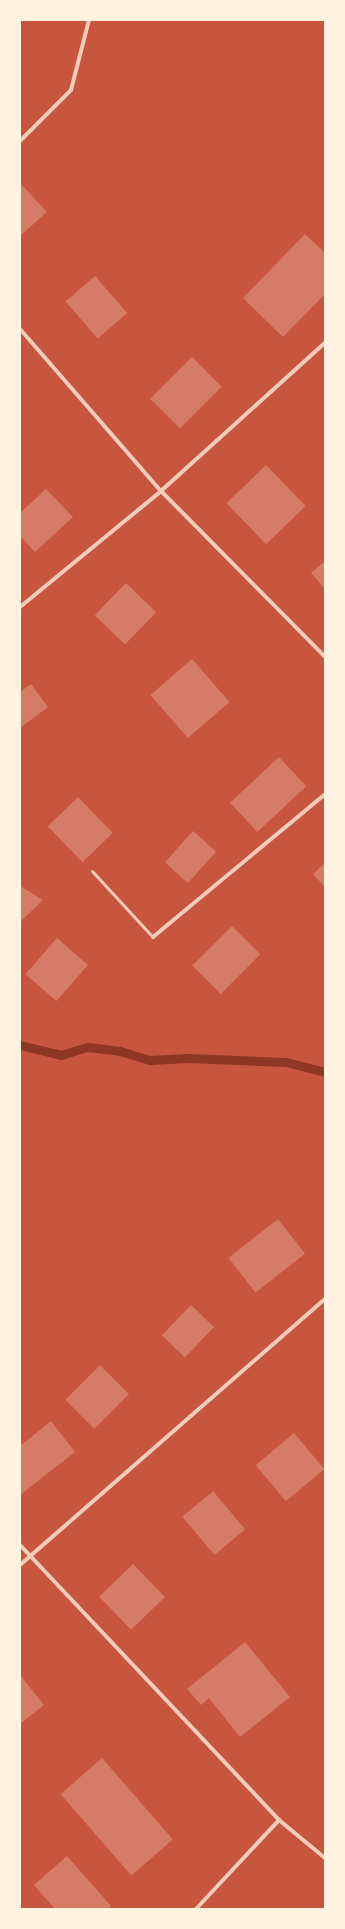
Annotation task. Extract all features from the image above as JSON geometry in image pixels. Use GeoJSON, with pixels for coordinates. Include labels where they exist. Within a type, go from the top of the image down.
{"type":"FeatureCollection","features":[{"type":"Feature","properties":{"kind":"street"},"geometry":{"type":"LineString","coordinates":[[20,141],[70,90],[89,20]]}},
{"type":"Feature","properties":{"kind":"street"},"geometry":{"type":"LineString","coordinates":[[20,329],[161,491],[325,657]]}},
{"type":"Feature","properties":{"kind":"street"},"geometry":{"type":"LineString","coordinates":[[20,607],[161,491],[325,343]]}},
{"type":"Feature","properties":{"kind":"street"},"geometry":{"type":"LineString","coordinates":[[153,937],[325,794]]}},
{"type":"Feature","properties":{"kind":"street"},"geometry":{"type":"LineString","coordinates":[[20,1565],[325,1299]]}},
{"type":"Feature","properties":{"kind":"street"},"geometry":{"type":"LineString","coordinates":[[20,1545],[279,1820],[325,1858]]}},
{"type":"Feature","properties":{"kind":"street"},"geometry":{"type":"LineString","coordinates":[[196,1909],[279,1820]]}},
{"type":"Feature","properties":{"kind":"lane"},"geometry":{"type":"LineString","coordinates":[[92,871],[153,937]]}},
{"type":"Feature","properties":{"kind":"building"},"geometry":{"type":"Polygon","coordinates":[[[20,183],[47,212],[20,236],[20,183]]]}},
{"type":"Feature","properties":{"kind":"building"},"geometry":{"type":"Polygon","coordinates":[[[305,234],[325,253],[325,294],[283,337],[243,298],[305,234]]]}},
{"type":"Feature","properties":{"kind":"building"},"geometry":{"type":"Polygon","coordinates":[[[95,276],[127,313],[98,339],[66,302],[95,276]]]}},
{"type":"Feature","properties":{"kind":"building"},"geometry":{"type":"Polygon","coordinates":[[[192,357],[222,387],[180,428],[150,399],[192,357]]]}},
{"type":"Feature","properties":{"kind":"building"},"geometry":{"type":"Polygon","coordinates":[[[266,465],[306,506],[266,544],[226,503],[266,465]]]}},
{"type":"Feature","properties":{"kind":"building"},"geometry":{"type":"Polygon","coordinates":[[[46,489],[73,517],[35,552],[20,536],[20,513],[46,489]]]}},
{"type":"Feature","properties":{"kind":"building"},"geometry":{"type":"Polygon","coordinates":[[[325,561],[325,589],[311,573],[325,561]]]}},
{"type":"Feature","properties":{"kind":"building"},"geometry":{"type":"Polygon","coordinates":[[[126,583],[156,612],[125,645],[95,615],[126,583]]]}},
{"type":"Feature","properties":{"kind":"building"},"geometry":{"type":"Polygon","coordinates":[[[192,659],[229,702],[188,738],[150,695],[192,659]]]}},
{"type":"Feature","properties":{"kind":"building"},"geometry":{"type":"Polygon","coordinates":[[[31,684],[48,707],[20,728],[20,692],[31,684]]]}},
{"type":"Feature","properties":{"kind":"building"},"geometry":{"type":"Polygon","coordinates":[[[279,757],[306,786],[257,832],[230,803],[279,757]]]}},
{"type":"Feature","properties":{"kind":"building"},"geometry":{"type":"Polygon","coordinates":[[[78,797],[113,833],[83,862],[48,826],[78,797]]]}},
{"type":"Feature","properties":{"kind":"building"},"geometry":{"type":"Polygon","coordinates":[[[193,831],[216,852],[188,883],[165,862],[193,831]]]}},
{"type":"Feature","properties":{"kind":"building"},"geometry":{"type":"Polygon","coordinates":[[[325,863],[325,887],[313,874],[325,863]]]}},
{"type":"Feature","properties":{"kind":"building"},"geometry":{"type":"Polygon","coordinates":[[[20,886],[43,900],[20,922],[20,886]]]}},
{"type":"Feature","properties":{"kind":"building"},"geometry":{"type":"Polygon","coordinates":[[[232,926],[260,954],[221,994],[192,966],[232,926]]]}},
{"type":"Feature","properties":{"kind":"building"},"geometry":{"type":"Polygon","coordinates":[[[57,938],[88,965],[56,1001],[26,974],[57,938]]]}},
{"type":"Feature","properties":{"kind":"building"},"geometry":{"type":"Polygon","coordinates":[[[278,1219],[305,1254],[255,1292],[228,1258],[278,1219]]]}},
{"type":"Feature","properties":{"kind":"building"},"geometry":{"type":"Polygon","coordinates":[[[191,1305],[214,1327],[185,1357],[162,1335],[191,1305]]]}},
{"type":"Feature","properties":{"kind":"building"},"geometry":{"type":"Polygon","coordinates":[[[100,1365],[129,1394],[94,1429],[65,1400],[100,1365]]]}},
{"type":"Feature","properties":{"kind":"building"},"geometry":{"type":"Polygon","coordinates":[[[51,1421],[75,1452],[20,1495],[20,1446],[51,1421]]]}},
{"type":"Feature","properties":{"kind":"building"},"geometry":{"type":"Polygon","coordinates":[[[294,1433],[324,1469],[286,1501],[256,1465],[294,1433]]]}},
{"type":"Feature","properties":{"kind":"building"},"geometry":{"type":"Polygon","coordinates":[[[213,1491],[245,1529],[214,1555],[182,1517],[213,1491]]]}},
{"type":"Feature","properties":{"kind":"building"},"geometry":{"type":"Polygon","coordinates":[[[133,1564],[165,1597],[131,1630],[99,1597],[133,1564]]]}},
{"type":"Feature","properties":{"kind":"building"},"geometry":{"type":"Polygon","coordinates":[[[245,1642],[290,1697],[240,1737],[209,1698],[201,1705],[187,1689],[245,1642]]]}},
{"type":"Feature","properties":{"kind":"building"},"geometry":{"type":"Polygon","coordinates":[[[20,1675],[44,1705],[20,1724],[20,1675]]]}},
{"type":"Feature","properties":{"kind":"building"},"geometry":{"type":"Polygon","coordinates":[[[102,1758],[173,1840],[131,1876],[60,1794],[102,1758]]]}},
{"type":"Feature","properties":{"kind":"building"},"geometry":{"type":"Polygon","coordinates":[[[67,1856],[111,1906],[107,1909],[55,1909],[34,1885],[67,1856]]]}},
{"type":"Feature","properties":{"kind":"waterway"},"geometry":{"type":"LineString","coordinates":[[20,1045],[61,1055],[88,1047],[120,1051],[150,1060],[188,1058],[286,1062],[325,1072]]}}]}
